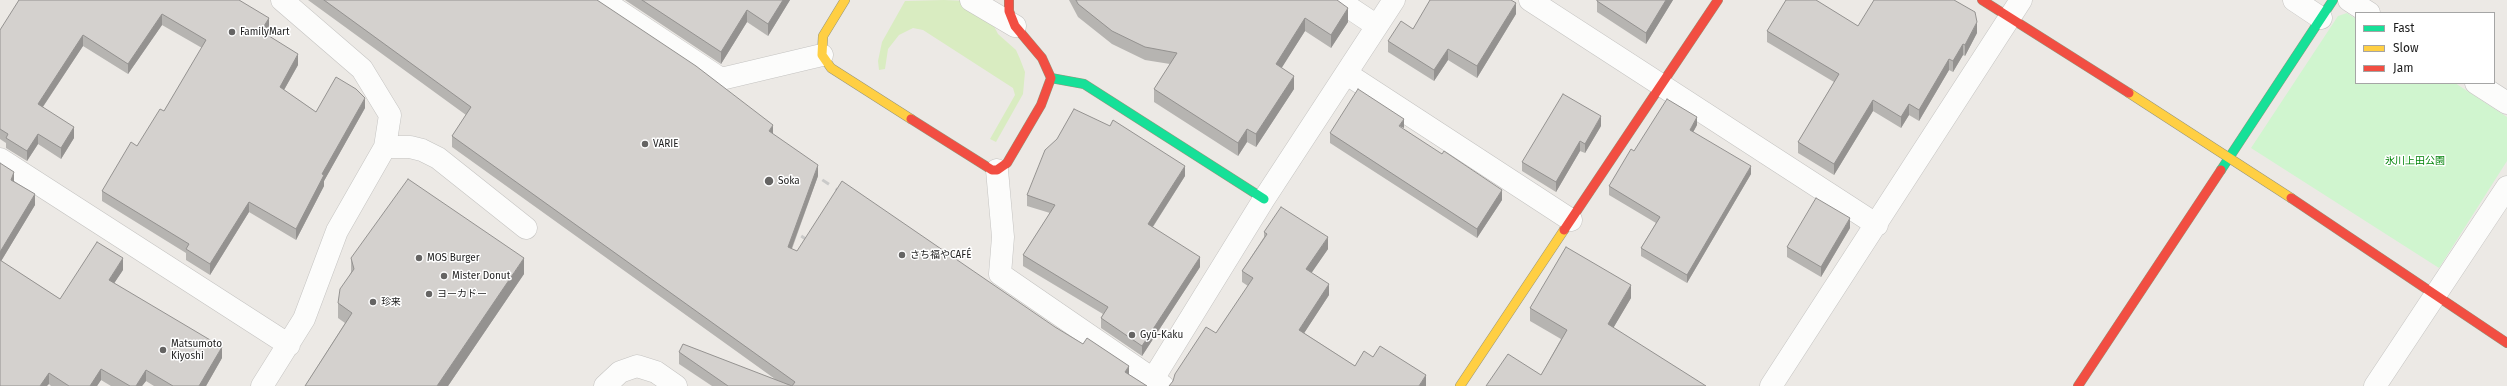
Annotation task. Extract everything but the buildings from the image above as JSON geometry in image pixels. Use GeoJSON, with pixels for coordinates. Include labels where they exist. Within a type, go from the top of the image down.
{"type":"FeatureCollection","features":[{"type":"Feature","properties":{"kind":"street"},"geometry":{"type":"LineString","coordinates":[[262,386],[289,345],[307,312],[337,231],[386,147],[390,114],[362,69],[282,0]]}},
{"type":"Feature","properties":{"kind":"street"},"geometry":{"type":"LineString","coordinates":[[602,0],[721,79],[822,55]]}},
{"type":"Feature","properties":{"kind":"street"},"geometry":{"type":"LineString","coordinates":[[845,0],[823,36],[822,55],[831,68],[987,166],[997,170]]}},
{"type":"Feature","properties":{"kind":"street"},"geometry":{"type":"LineString","coordinates":[[971,0],[1015,26]]}},
{"type":"Feature","properties":{"kind":"street"},"geometry":{"type":"LineString","coordinates":[[997,170],[1007,163],[1041,105],[1051,78],[1042,58],[1015,26],[1009,11],[1009,0]]}},
{"type":"Feature","properties":{"kind":"street"},"geometry":{"type":"LineString","coordinates":[[1338,0],[1377,26]]}},
{"type":"Feature","properties":{"kind":"street"},"geometry":{"type":"LineString","coordinates":[[997,170],[1003,236],[1000,274],[1158,382],[1264,200],[1394,0]]}},
{"type":"Feature","properties":{"kind":"street"},"geometry":{"type":"LineString","coordinates":[[1530,0],[1660,86],[1877,225]]}},
{"type":"Feature","properties":{"kind":"street"},"geometry":{"type":"LineString","coordinates":[[1460,386],[1718,0]]}},
{"type":"Feature","properties":{"kind":"street"},"geometry":{"type":"LineString","coordinates":[[1982,0],[2229,157],[2507,342]]}},
{"type":"Feature","properties":{"kind":"street"},"geometry":{"type":"LineString","coordinates":[[1771,386],[1877,225],[2021,0]]}},
{"type":"Feature","properties":{"kind":"street"},"geometry":{"type":"LineString","coordinates":[[2294,0],[2321,18]]}},
{"type":"Feature","properties":{"kind":"street"},"geometry":{"type":"LineString","coordinates":[[2078,386],[2333,0]]}},
{"type":"Feature","properties":{"kind":"street"},"geometry":{"type":"LineString","coordinates":[[2349,0],[2367,12]]}},
{"type":"Feature","properties":{"kind":"street"},"geometry":{"type":"LineString","coordinates":[[1346,74],[1571,220]]}},
{"type":"Feature","properties":{"kind":"street"},"geometry":{"type":"LineString","coordinates":[[1051,78],[1084,84],[1264,200]]}},
{"type":"Feature","properties":{"kind":"street"},"geometry":{"type":"LineString","coordinates":[[2477,84],[2507,104]]}},
{"type":"Feature","properties":{"kind":"street"},"geometry":{"type":"LineString","coordinates":[[386,147],[410,147],[422,150],[438,158],[526,228]]}},
{"type":"Feature","properties":{"kind":"street"},"geometry":{"type":"LineString","coordinates":[[0,159],[289,345]]}},
{"type":"Feature","properties":{"kind":"street"},"geometry":{"type":"LineString","coordinates":[[2375,386],[2507,187]]}},
{"type":"Feature","properties":{"kind":"street"},"geometry":{"type":"LineString","coordinates":[[604,386],[620,372],[636,366],[656,372],[676,386]]}},
{"type":"Feature","properties":{"kind":"green space"},"geometry":{"type":"Polygon","coordinates":[[[905,1],[965,1],[994,26],[998,34],[1016,50],[1025,72],[1023,94],[996,142],[990,139],[1015,95],[1013,88],[923,30],[913,28],[899,35],[888,49],[885,69],[879,70],[878,61],[882,42],[905,1]]]}},
{"type":"Feature","properties":{"kind":"green space","name":"氷川上田公園"},"geometry":{"type":"Polygon","coordinates":[[[2347,13],[2355,18],[2355,84],[2457,84],[2507,117],[2507,161],[2439,268],[2251,148],[2338,16],[2347,13]]]}},
{"type":"Feature","properties":{"kind":"railway"},"geometry":{"type":"LineString","coordinates":[[809,171],[845,195]]}},
{"type":"Feature","properties":{"kind":"railway"},"geometry":{"type":"LineString","coordinates":[[788,227],[813,244]]}},
{"type":"Feature","properties":{"kind":"traffic: fast"},"geometry":{"type":"LineString","coordinates":[[2221,170],[2333,0]]}},
{"type":"Feature","properties":{"kind":"traffic: fast"},"geometry":{"type":"LineString","coordinates":[[1051,78],[1084,84],[1264,199]]}},
{"type":"Feature","properties":{"kind":"traffic: slow"},"geometry":{"type":"LineString","coordinates":[[845,0],[823,36],[822,55],[831,68],[911,119]]}},
{"type":"Feature","properties":{"kind":"traffic: slow"},"geometry":{"type":"LineString","coordinates":[[2129,93],[2291,198]]}},
{"type":"Feature","properties":{"kind":"traffic: slow"},"geometry":{"type":"LineString","coordinates":[[1460,386],[1564,230]]}},
{"type":"Feature","properties":{"kind":"traffic: jam"},"geometry":{"type":"LineString","coordinates":[[911,119],[992,170],[997,170],[1007,163],[1041,105],[1051,78],[1042,58],[1015,26],[1009,11],[1009,0]]}},
{"type":"Feature","properties":{"kind":"traffic: jam"},"geometry":{"type":"LineString","coordinates":[[1564,230],[1718,0]]}},
{"type":"Feature","properties":{"kind":"traffic: jam"},"geometry":{"type":"LineString","coordinates":[[1982,0],[2129,93]]}},
{"type":"Feature","properties":{"kind":"traffic: jam"},"geometry":{"type":"LineString","coordinates":[[2078,386],[2221,170]]}},
{"type":"Feature","properties":{"kind":"traffic: jam"},"geometry":{"type":"LineString","coordinates":[[2291,198],[2507,343]]}},
{"type":"Feature","properties":{"kind":"place","name":"FamilyMart"},"geometry":{"type":"Point","coordinates":[232,32]}},
{"type":"Feature","properties":{"kind":"place","name":"VARIE"},"geometry":{"type":"Point","coordinates":[645,144]}},
{"type":"Feature","properties":{"kind":"place","name":"Soka"},"geometry":{"type":"Point","coordinates":[769,181]}},
{"type":"Feature","properties":{"kind":"place","name":"さち福やCAFÉ"},"geometry":{"type":"Point","coordinates":[902,255]}},
{"type":"Feature","properties":{"kind":"place","name":"MOS Burger"},"geometry":{"type":"Point","coordinates":[419,258]}},
{"type":"Feature","properties":{"kind":"place","name":"Mister Donut"},"geometry":{"type":"Point","coordinates":[444,276]}},
{"type":"Feature","properties":{"kind":"place","name":"ヨーカドー"},"geometry":{"type":"Point","coordinates":[429,294]}},
{"type":"Feature","properties":{"kind":"place","name":"珍来"},"geometry":{"type":"Point","coordinates":[373,302]}},
{"type":"Feature","properties":{"kind":"place","name":"Gyū-Kaku"},"geometry":{"type":"Point","coordinates":[1132,335]}},
{"type":"Feature","properties":{"kind":"place","name":"Matsumoto Kiyoshi"},"geometry":{"type":"Point","coordinates":[163,350]}}]}
